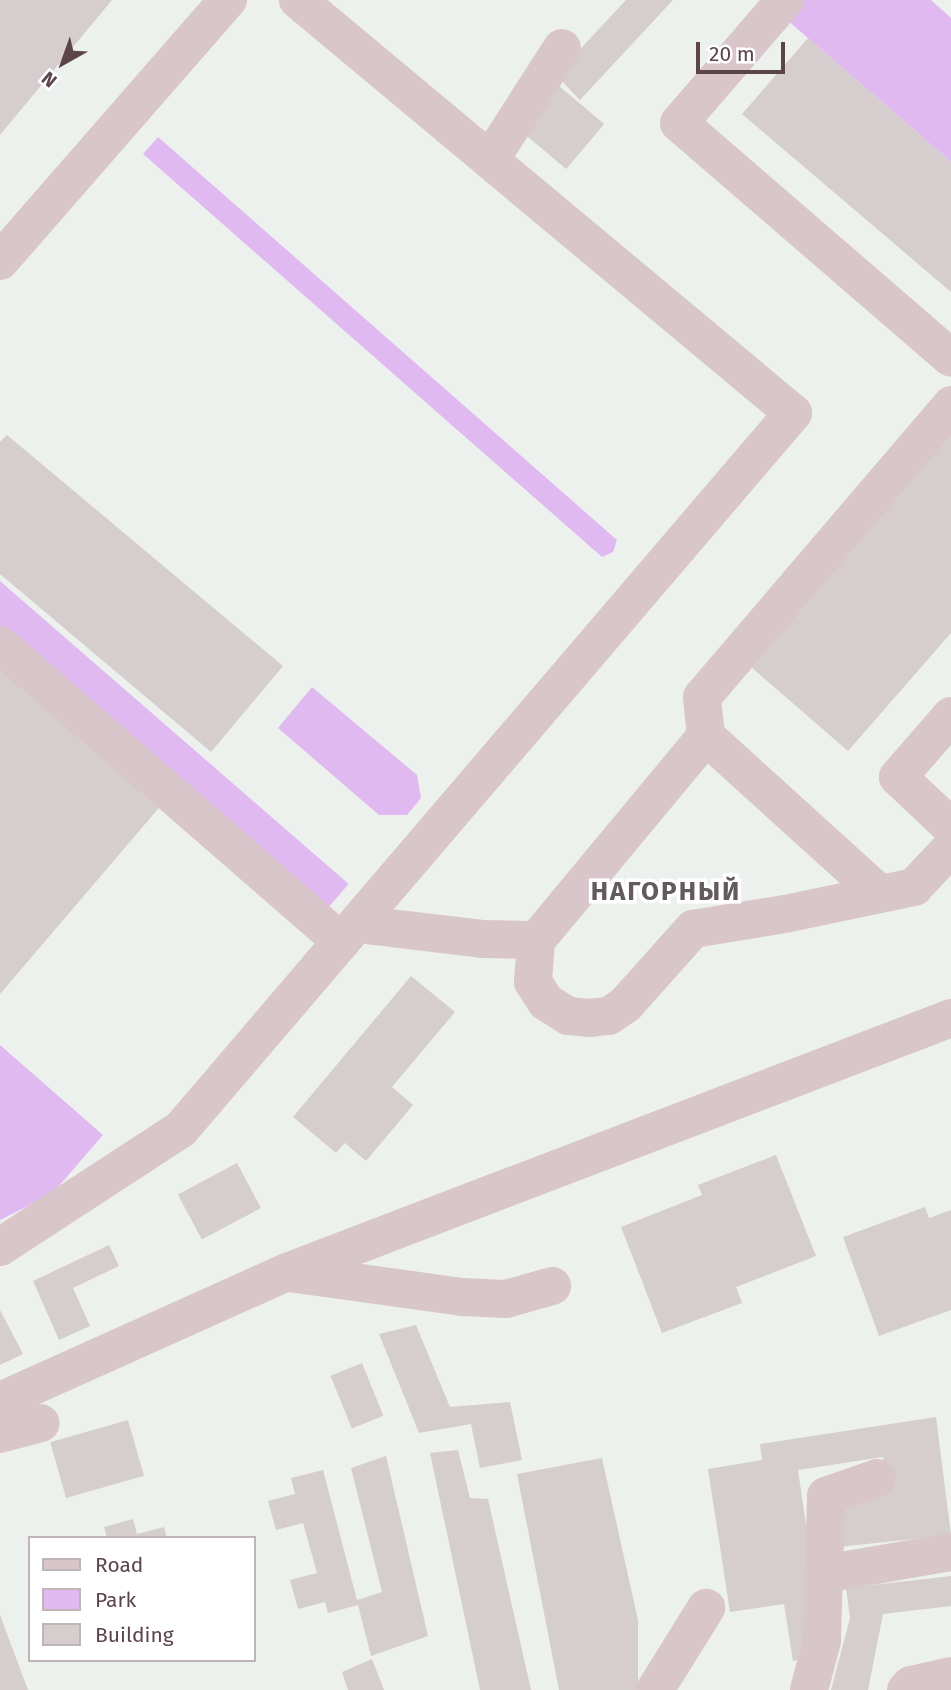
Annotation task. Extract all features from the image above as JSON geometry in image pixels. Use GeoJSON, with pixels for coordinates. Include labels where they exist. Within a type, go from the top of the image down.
{"type":"FeatureCollection","features":[{"type":"Feature","properties":{"kind":"lane"},"geometry":{"type":"LineString","coordinates":[[0,261],[228,0]]}},
{"type":"Feature","properties":{"kind":"lane"},"geometry":{"type":"LineString","coordinates":[[0,1247],[181,1129],[793,413],[298,0]]}},
{"type":"Feature","properties":{"kind":"lane"},"geometry":{"type":"LineString","coordinates":[[786,0],[679,123],[951,358]]}},
{"type":"Feature","properties":{"kind":"lane"},"geometry":{"type":"LineString","coordinates":[[490,160],[562,48]]}},
{"type":"Feature","properties":{"kind":"lane"},"geometry":{"type":"LineString","coordinates":[[880,894],[706,736],[702,696],[951,405]]}},
{"type":"Feature","properties":{"kind":"lane"},"geometry":{"type":"LineString","coordinates":[[0,645],[349,932],[532,940]]}},
{"type":"Feature","properties":{"kind":"lane"},"geometry":{"type":"LineString","coordinates":[[951,716],[898,777],[951,827]]}},
{"type":"Feature","properties":{"kind":"lane"},"geometry":{"type":"LineString","coordinates":[[706,736],[536,941],[533,982],[546,1002],[568,1016],[609,1016],[626,1004],[693,929],[785,914],[914,887],[951,848]]}},
{"type":"Feature","properties":{"kind":"lane"},"geometry":{"type":"LineString","coordinates":[[0,1401],[287,1272],[951,1018]]}},
{"type":"Feature","properties":{"kind":"lane"},"geometry":{"type":"LineString","coordinates":[[287,1272],[462,1297],[506,1299],[552,1286]]}},
{"type":"Feature","properties":{"kind":"lane"},"geometry":{"type":"LineString","coordinates":[[0,1434],[41,1423]]}},
{"type":"Feature","properties":{"kind":"lane"},"geometry":{"type":"LineString","coordinates":[[809,1690],[822,1641],[826,1496],[877,1478]]}},
{"type":"Feature","properties":{"kind":"lane"},"geometry":{"type":"LineString","coordinates":[[824,1574],[951,1552]]}},
{"type":"Feature","properties":{"kind":"lane"},"geometry":{"type":"LineString","coordinates":[[655,1690],[706,1608]]}},
{"type":"Feature","properties":{"kind":"lane"},"geometry":{"type":"LineString","coordinates":[[906,1690],[911,1685],[951,1676]]}},
{"type":"Feature","properties":{"kind":"green space"},"geometry":{"type":"Polygon","coordinates":[[[805,0],[931,0],[951,18],[951,162],[786,19],[805,0]]]}},
{"type":"Feature","properties":{"kind":"green space"},"geometry":{"type":"Polygon","coordinates":[[[158,137],[617,540],[613,552],[602,557],[143,154],[158,137]]]}},
{"type":"Feature","properties":{"kind":"green space"},"geometry":{"type":"Polygon","coordinates":[[[0,581],[349,884],[325,911],[0,629],[0,581]]]}},
{"type":"Feature","properties":{"kind":"green space"},"geometry":{"type":"Polygon","coordinates":[[[312,687],[417,775],[421,798],[407,815],[379,815],[278,728],[312,687]]]}},
{"type":"Feature","properties":{"kind":"green space"},"geometry":{"type":"Polygon","coordinates":[[[0,1045],[103,1135],[52,1194],[0,1220],[0,1045]]]}},
{"type":"Feature","properties":{"kind":"building"},"geometry":{"type":"Polygon","coordinates":[[[0,0],[112,0],[0,135],[0,0]]]}},
{"type":"Feature","properties":{"kind":"building"},"geometry":{"type":"Polygon","coordinates":[[[626,0],[673,0],[580,100],[556,75],[626,0]]]}},
{"type":"Feature","properties":{"kind":"building"},"geometry":{"type":"Polygon","coordinates":[[[808,38],[951,162],[951,292],[742,114],[808,38]]]}},
{"type":"Feature","properties":{"kind":"building"},"geometry":{"type":"Polygon","coordinates":[[[559,86],[604,124],[566,169],[521,131],[559,86]]]}},
{"type":"Feature","properties":{"kind":"building"},"geometry":{"type":"Polygon","coordinates":[[[951,422],[951,633],[848,751],[744,661],[951,422]]]}},
{"type":"Feature","properties":{"kind":"building"},"geometry":{"type":"Polygon","coordinates":[[[7,435],[283,666],[211,752],[0,574],[0,442],[7,435]]]}},
{"type":"Feature","properties":{"kind":"building"},"geometry":{"type":"Polygon","coordinates":[[[0,661],[164,802],[0,994],[0,661]]]}},
{"type":"Feature","properties":{"kind":"building"},"geometry":{"type":"Polygon","coordinates":[[[411,976],[455,1012],[392,1087],[413,1105],[366,1161],[345,1143],[336,1153],[293,1117],[411,976]]]}},
{"type":"Feature","properties":{"kind":"building"},"geometry":{"type":"Polygon","coordinates":[[[776,1155],[816,1256],[736,1287],[742,1303],[662,1333],[621,1227],[702,1195],[698,1185],[776,1155]]]}},
{"type":"Feature","properties":{"kind":"building"},"geometry":{"type":"Polygon","coordinates":[[[237,1163],[261,1208],[202,1239],[178,1194],[237,1163]]]}},
{"type":"Feature","properties":{"kind":"building"},"geometry":{"type":"Polygon","coordinates":[[[925,1207],[929,1218],[951,1210],[951,1310],[879,1336],[843,1237],[925,1207]]]}},
{"type":"Feature","properties":{"kind":"building"},"geometry":{"type":"Polygon","coordinates":[[[109,1245],[119,1266],[73,1288],[90,1326],[59,1340],[33,1281],[109,1245]]]}},
{"type":"Feature","properties":{"kind":"building"},"geometry":{"type":"Polygon","coordinates":[[[0,1310],[23,1354],[0,1365],[0,1310]]]}},
{"type":"Feature","properties":{"kind":"building"},"geometry":{"type":"Polygon","coordinates":[[[416,1325],[450,1407],[510,1402],[522,1460],[480,1468],[471,1424],[419,1433],[379,1334],[416,1325]]]}},
{"type":"Feature","properties":{"kind":"building"},"geometry":{"type":"Polygon","coordinates":[[[362,1363],[383,1416],[352,1429],[330,1376],[362,1363]]]}},
{"type":"Feature","properties":{"kind":"building"},"geometry":{"type":"Polygon","coordinates":[[[936,1417],[951,1535],[839,1547],[832,1500],[888,1492],[883,1457],[798,1470],[818,1607],[811,1658],[793,1661],[784,1604],[730,1612],[708,1469],[762,1460],[760,1444],[936,1417]]]}},
{"type":"Feature","properties":{"kind":"building"},"geometry":{"type":"Polygon","coordinates":[[[128,1420],[144,1476],[66,1498],[50,1442],[128,1420]]]}},
{"type":"Feature","properties":{"kind":"building"},"geometry":{"type":"Polygon","coordinates":[[[458,1450],[470,1498],[488,1499],[531,1690],[480,1690],[430,1453],[458,1450]]]}},
{"type":"Feature","properties":{"kind":"building"},"geometry":{"type":"Polygon","coordinates":[[[386,1456],[428,1636],[371,1656],[358,1605],[328,1613],[325,1602],[298,1609],[290,1580],[317,1573],[303,1523],[276,1530],[268,1501],[295,1494],[291,1478],[323,1470],[357,1600],[382,1592],[351,1468],[386,1456]]]}},
{"type":"Feature","properties":{"kind":"building"},"geometry":{"type":"Polygon","coordinates":[[[602,1458],[638,1620],[638,1690],[559,1690],[517,1474],[602,1458]]]}},
{"type":"Feature","properties":{"kind":"building"},"geometry":{"type":"Polygon","coordinates":[[[133,1519],[137,1534],[164,1527],[166,1536],[106,1536],[104,1527],[133,1519]]]}},
{"type":"Feature","properties":{"kind":"building"},"geometry":{"type":"Polygon","coordinates":[[[951,1576],[951,1606],[883,1614],[868,1690],[831,1690],[850,1618],[846,1588],[951,1576]]]}},
{"type":"Feature","properties":{"kind":"building"},"geometry":{"type":"Polygon","coordinates":[[[0,1615],[28,1690],[0,1690],[0,1615]]]}},
{"type":"Feature","properties":{"kind":"building"},"geometry":{"type":"Polygon","coordinates":[[[372,1659],[384,1690],[348,1690],[342,1672],[372,1659]]]}},
{"type":"Feature","properties":{"kind":"district","name":"НАГОРНЫЙ"},"geometry":{"type":"Point","coordinates":[666,892]}}]}
